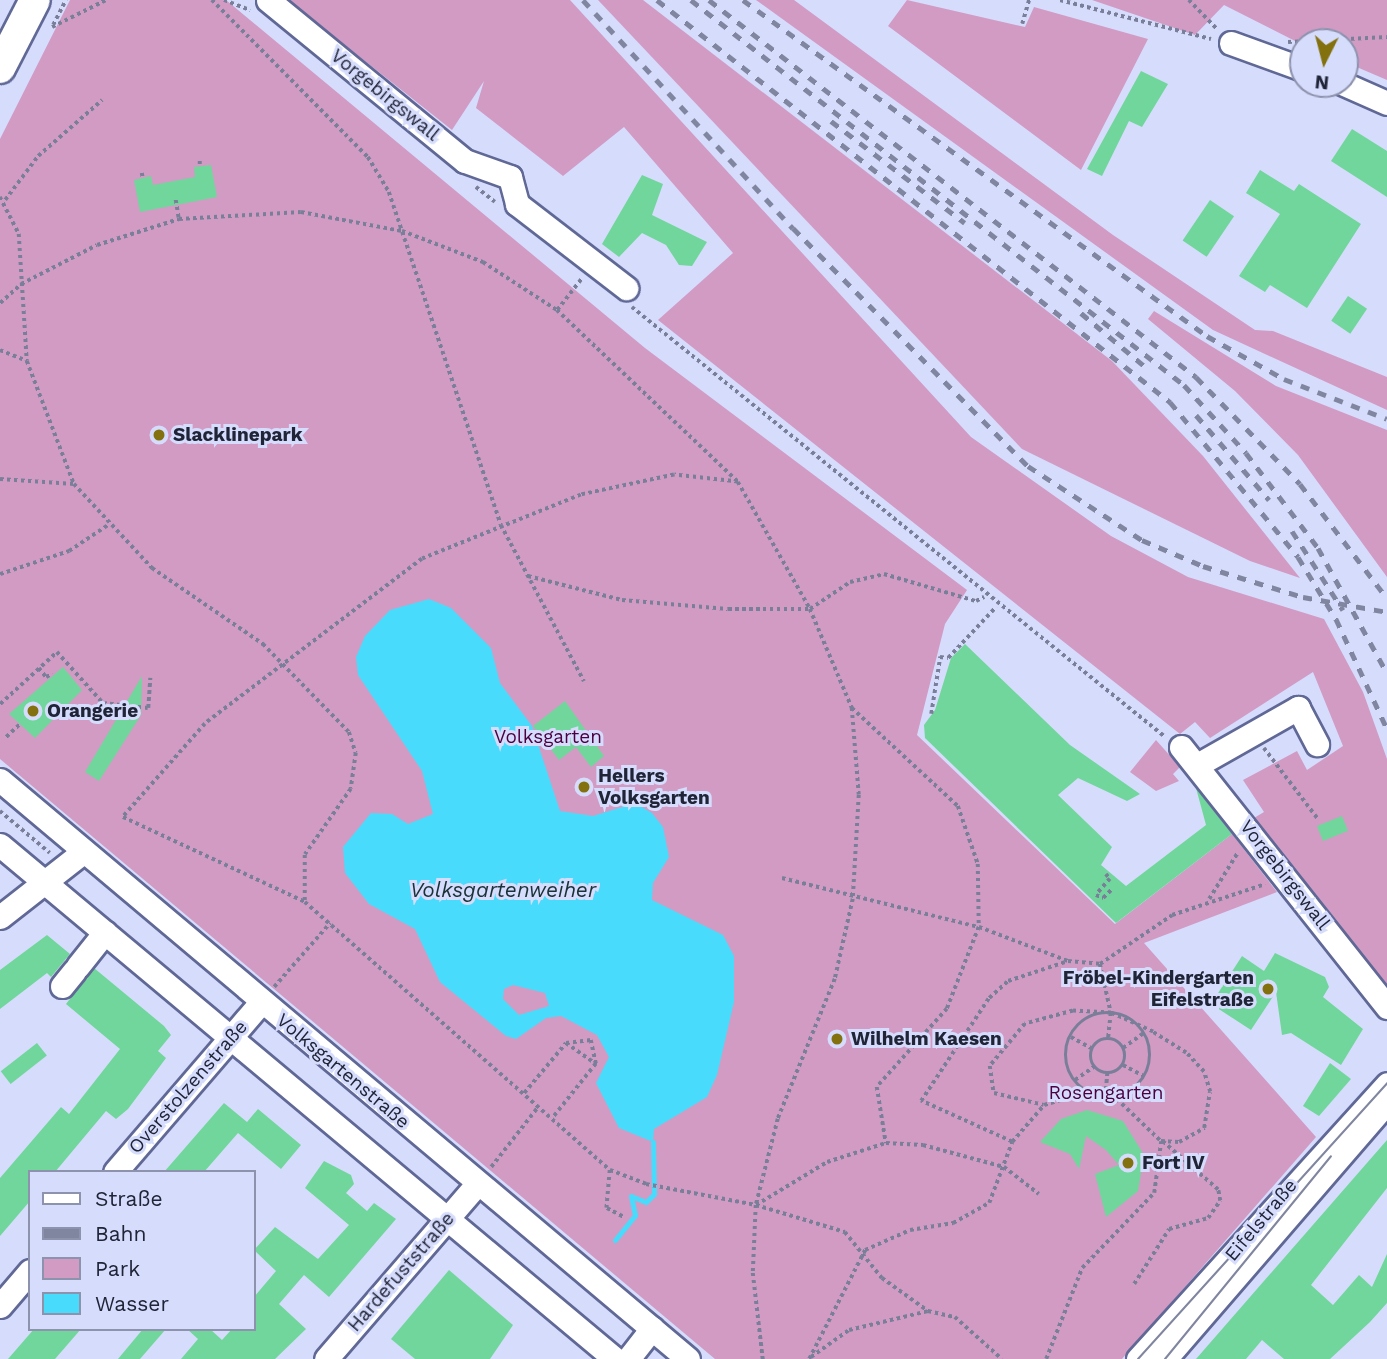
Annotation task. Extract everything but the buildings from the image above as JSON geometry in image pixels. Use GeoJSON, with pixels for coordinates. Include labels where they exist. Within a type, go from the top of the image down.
{"type":"FeatureCollection","features":[{"type":"Feature","properties":{"kind":"main road"},"geometry":{"type":"LineString","coordinates":[[0,68],[35,0]]}},
{"type":"Feature","properties":{"kind":"street","name":"Vorgebirgswall"},"geometry":{"type":"LineString","coordinates":[[261,6],[465,161],[510,177],[517,204],[623,294]]}},
{"type":"Feature","properties":{"kind":"street"},"geometry":{"type":"LineString","coordinates":[[1240,46],[1289,64]]}},
{"type":"Feature","properties":{"kind":"street"},"geometry":{"type":"LineString","coordinates":[[1359,91],[1387,103]]}},
{"type":"Feature","properties":{"kind":"street"},"geometry":{"type":"LineString","coordinates":[[1199,764],[1298,708],[1317,744]]}},
{"type":"Feature","properties":{"kind":"street","name":"Vorgebirgswall"},"geometry":{"type":"LineString","coordinates":[[1181,747],[1199,764],[1387,1007]]}},
{"type":"Feature","properties":{"kind":"street","name":"Volksgartenstraße"},"geometry":{"type":"LineString","coordinates":[[0,780],[75,860],[261,1002],[688,1359]]}},
{"type":"Feature","properties":{"kind":"street"},"geometry":{"type":"LineString","coordinates":[[0,845],[615,1359]]}},
{"type":"Feature","properties":{"kind":"street"},"geometry":{"type":"LineString","coordinates":[[0,917],[75,860]]}},
{"type":"Feature","properties":{"kind":"street"},"geometry":{"type":"LineString","coordinates":[[71,974],[105,932]]}},
{"type":"Feature","properties":{"kind":"street","name":"Overstolzenstraße"},"geometry":{"type":"LineString","coordinates":[[117,1170],[261,1002]]}},
{"type":"Feature","properties":{"kind":"street","name":"Eifelstraße"},"geometry":{"type":"LineString","coordinates":[[1138,1359],[1387,1084]]}},
{"type":"Feature","properties":{"kind":"street","name":"Eifelstraße"},"geometry":{"type":"LineString","coordinates":[[1166,1359],[1387,1101]]}},
{"type":"Feature","properties":{"kind":"street","name":"Hardefuststraße"},"geometry":{"type":"LineString","coordinates":[[326,1359],[477,1185]]}},
{"type":"Feature","properties":{"kind":"street"},"geometry":{"type":"LineString","coordinates":[[0,1306],[28,1273]]}},
{"type":"Feature","properties":{"kind":"street"},"geometry":{"type":"LineString","coordinates":[[628,1359],[652,1328]]}},
{"type":"Feature","properties":{"kind":"path"},"geometry":{"type":"LineString","coordinates":[[66,0],[52,27],[106,0]]}},
{"type":"Feature","properties":{"kind":"path"},"geometry":{"type":"LineString","coordinates":[[212,0],[368,157],[402,231],[501,525],[584,681]]}},
{"type":"Feature","properties":{"kind":"path"},"geometry":{"type":"LineString","coordinates":[[224,0],[261,6]]}},
{"type":"Feature","properties":{"kind":"path"},"geometry":{"type":"LineString","coordinates":[[1022,24],[1029,0]]}},
{"type":"Feature","properties":{"kind":"path"},"geometry":{"type":"LineString","coordinates":[[1060,0],[1240,46],[1299,40],[1387,37]]}},
{"type":"Feature","properties":{"kind":"path"},"geometry":{"type":"LineString","coordinates":[[1189,0],[1240,46]]}},
{"type":"Feature","properties":{"kind":"path"},"geometry":{"type":"LineString","coordinates":[[5,200],[38,156],[102,100]]}},
{"type":"Feature","properties":{"kind":"path"},"geometry":{"type":"LineString","coordinates":[[468,180],[500,206]]}},
{"type":"Feature","properties":{"kind":"path"},"geometry":{"type":"LineString","coordinates":[[0,197],[5,200],[19,234],[27,361],[74,484],[108,526],[211,613],[263,644],[281,668],[349,732],[356,753],[340,813],[305,855],[305,902]]}},
{"type":"Feature","properties":{"kind":"path"},"geometry":{"type":"LineString","coordinates":[[176,200],[179,219]]}},
{"type":"Feature","properties":{"kind":"path"},"geometry":{"type":"LineString","coordinates":[[0,303],[22,284],[97,246],[179,219],[300,212],[402,231],[483,262],[557,310],[737,482],[810,608],[852,708],[859,795],[853,899],[835,979],[778,1119],[756,1205],[752,1273],[764,1359]]}},
{"type":"Feature","properties":{"kind":"path"},"geometry":{"type":"LineString","coordinates":[[557,310],[585,274],[594,280]]}},
{"type":"Feature","properties":{"kind":"path"},"geometry":{"type":"LineString","coordinates":[[623,294],[963,570],[984,597],[996,607],[1181,747]]}},
{"type":"Feature","properties":{"kind":"path"},"geometry":{"type":"LineString","coordinates":[[0,349],[27,361]]}},
{"type":"Feature","properties":{"kind":"path"},"geometry":{"type":"LineString","coordinates":[[737,482],[674,475],[581,495],[422,559],[205,724],[122,817],[305,902],[610,1170],[646,1184],[756,1205],[821,1222],[865,1250],[882,1278],[928,1311],[955,1317],[1002,1359]]}},
{"type":"Feature","properties":{"kind":"path"},"geometry":{"type":"LineString","coordinates":[[0,478],[74,484]]}},
{"type":"Feature","properties":{"kind":"path"},"geometry":{"type":"LineString","coordinates":[[0,574],[69,551],[108,526]]}},
{"type":"Feature","properties":{"kind":"path"},"geometry":{"type":"LineString","coordinates":[[527,575],[622,600],[810,608],[850,582],[884,574],[976,601],[984,597]]}},
{"type":"Feature","properties":{"kind":"path"},"geometry":{"type":"LineString","coordinates":[[931,714],[940,657],[948,658],[996,607]]}},
{"type":"Feature","properties":{"kind":"path"},"geometry":{"type":"LineString","coordinates":[[0,704],[57,652],[103,703],[127,709],[148,708],[150,678]]}},
{"type":"Feature","properties":{"kind":"path"},"geometry":{"type":"LineString","coordinates":[[39,668],[46,677],[52,674]]}},
{"type":"Feature","properties":{"kind":"path"},"geometry":{"type":"LineString","coordinates":[[852,708],[958,806],[978,864],[979,927],[947,1009],[877,1087],[886,1143]]}},
{"type":"Feature","properties":{"kind":"path"},"geometry":{"type":"LineString","coordinates":[[6,737],[19,725]]}},
{"type":"Feature","properties":{"kind":"path"},"geometry":{"type":"LineString","coordinates":[[1236,745],[1263,748],[1318,819]]}},
{"type":"Feature","properties":{"kind":"path"},"geometry":{"type":"LineString","coordinates":[[0,811],[75,860]]}},
{"type":"Feature","properties":{"kind":"path"},"geometry":{"type":"LineString","coordinates":[[1208,901],[1252,831]]}},
{"type":"Feature","properties":{"kind":"path"},"geometry":{"type":"LineString","coordinates":[[1106,874],[1110,879],[1097,895],[1103,898],[1112,889]]}},
{"type":"Feature","properties":{"kind":"path"},"geometry":{"type":"LineString","coordinates":[[782,878],[853,899],[979,927],[1068,961],[1100,964],[1172,915],[1286,877]]}},
{"type":"Feature","properties":{"kind":"path"},"geometry":{"type":"LineString","coordinates":[[261,1002],[330,923]]}},
{"type":"Feature","properties":{"kind":"path"},"geometry":{"type":"LineString","coordinates":[[1012,1142],[920,1101],[989,998],[1008,981],[1068,961]]}},
{"type":"Feature","properties":{"kind":"path"},"geometry":{"type":"LineString","coordinates":[[1100,964],[1111,1013],[1108,1040]]}},
{"type":"Feature","properties":{"kind":"path"},"geometry":{"type":"LineString","coordinates":[[1111,1013],[1084,1021],[1070,1037],[1066,1058],[1075,1080],[1105,1097],[1128,1105],[1161,1141],[1219,1190],[1220,1201],[1208,1218],[1170,1229],[1134,1284]]}},
{"type":"Feature","properties":{"kind":"path"},"geometry":{"type":"LineString","coordinates":[[1126,1017],[1144,1033],[1150,1060],[1144,1076],[1129,1092],[1044,1105],[994,1093],[990,1066],[998,1049],[1045,1015],[1111,1013],[1126,1017],[1186,1053],[1204,1072],[1210,1092],[1204,1128],[1179,1142],[1161,1141]]}},
{"type":"Feature","properties":{"kind":"path"},"geometry":{"type":"LineString","coordinates":[[1123,1048],[1144,1033]]}},
{"type":"Feature","properties":{"kind":"path"},"geometry":{"type":"LineString","coordinates":[[1070,1037],[1093,1049]]}},
{"type":"Feature","properties":{"kind":"path"},"geometry":{"type":"LineString","coordinates":[[524,1093],[566,1043],[592,1040],[596,1064],[552,1119]]}},
{"type":"Feature","properties":{"kind":"path"},"geometry":{"type":"LineString","coordinates":[[1108,1040],[1123,1048]]}},
{"type":"Feature","properties":{"kind":"path"},"geometry":{"type":"LineString","coordinates":[[1093,1049],[1108,1040]]}},
{"type":"Feature","properties":{"kind":"path"},"geometry":{"type":"LineString","coordinates":[[566,1043],[596,1064]]}},
{"type":"Feature","properties":{"kind":"path"},"geometry":{"type":"LineString","coordinates":[[1123,1048],[1123,1065]]}},
{"type":"Feature","properties":{"kind":"path"},"geometry":{"type":"LineString","coordinates":[[1093,1049],[1095,1066]]}},
{"type":"Feature","properties":{"kind":"path"},"geometry":{"type":"LineString","coordinates":[[1123,1065],[1144,1076]]}},
{"type":"Feature","properties":{"kind":"path"},"geometry":{"type":"LineString","coordinates":[[1107,1073],[1123,1065]]}},
{"type":"Feature","properties":{"kind":"path"},"geometry":{"type":"LineString","coordinates":[[1075,1080],[1095,1066]]}},
{"type":"Feature","properties":{"kind":"path"},"geometry":{"type":"LineString","coordinates":[[1095,1066],[1107,1073]]}},
{"type":"Feature","properties":{"kind":"path"},"geometry":{"type":"LineString","coordinates":[[1105,1097],[1107,1073]]}},
{"type":"Feature","properties":{"kind":"path"},"geometry":{"type":"LineString","coordinates":[[809,1358],[865,1250],[910,1230],[953,1223],[989,1203],[1012,1142],[1044,1105]]}},
{"type":"Feature","properties":{"kind":"path"},"geometry":{"type":"LineString","coordinates":[[477,1185],[538,1107]]}},
{"type":"Feature","properties":{"kind":"path"},"geometry":{"type":"LineString","coordinates":[[1046,1359],[1082,1268],[1154,1193],[1161,1141]]}},
{"type":"Feature","properties":{"kind":"path"},"geometry":{"type":"LineString","coordinates":[[756,1205],[827,1162],[886,1143],[923,1145],[1004,1167],[1039,1194]]}},
{"type":"Feature","properties":{"kind":"path"},"geometry":{"type":"LineString","coordinates":[[610,1170],[607,1208],[624,1217]]}},
{"type":"Feature","properties":{"kind":"path"},"geometry":{"type":"LineString","coordinates":[[809,1358],[849,1330],[928,1311]]}},
{"type":"Feature","properties":{"kind":"green space","name":"Volksgarten"},"geometry":{"type":"Polygon","coordinates":[[[70,0],[226,0],[645,348],[967,590],[945,624],[917,735],[1115,924],[1232,834],[1277,892],[1144,943],[1316,1137],[1122,1359],[715,1359],[0,759],[0,139],[70,0]]]}},
{"type":"Feature","properties":{"kind":"green space"},"geometry":{"type":"Polygon","coordinates":[[[288,0],[570,0],[971,437],[1111,536],[1188,577],[1324,619],[1363,692],[1387,759],[1387,995],[1254,818],[1264,812],[1243,780],[1297,751],[1307,770],[1343,746],[1313,672],[1210,738],[1195,722],[1180,734],[658,320],[733,253],[624,127],[563,176],[476,108],[484,81],[452,130],[288,0]]]}},
{"type":"Feature","properties":{"kind":"green space"},"geometry":{"type":"Polygon","coordinates":[[[598,0],[643,0],[1112,361],[1203,456],[1300,578],[1250,561],[1022,449],[598,0]]]}},
{"type":"Feature","properties":{"kind":"green space"},"geometry":{"type":"Polygon","coordinates":[[[756,0],[794,0],[1113,235],[1255,330],[1273,331],[1387,377],[1387,410],[1213,330],[756,0]]]}},
{"type":"Feature","properties":{"kind":"green space"},"geometry":{"type":"Polygon","coordinates":[[[907,0],[1025,27],[1034,7],[1148,39],[1081,170],[888,26],[907,0]]]}},
{"type":"Feature","properties":{"kind":"green space"},"geometry":{"type":"Polygon","coordinates":[[[1092,0],[1387,0],[1387,80],[1359,68],[1359,28],[1289,28],[1289,38],[1224,5],[1195,35],[1092,0]]]}},
{"type":"Feature","properties":{"kind":"green space"},"geometry":{"type":"Polygon","coordinates":[[[1154,311],[1276,386],[1387,430],[1387,577],[1298,455],[1235,391],[1148,319],[1154,311]]]}},
{"type":"Feature","properties":{"kind":"green space"},"geometry":{"type":"Polygon","coordinates":[[[1156,740],[1180,767],[1173,774],[1179,781],[1156,791],[1130,772],[1156,740]]]}},
{"type":"Feature","properties":{"kind":"water","name":"Volksgartenweiher"},"geometry":{"type":"Polygon","coordinates":[[[429,599],[451,608],[491,648],[500,683],[532,726],[560,811],[593,816],[635,803],[652,813],[663,827],[669,857],[653,883],[652,900],[723,935],[734,956],[734,1002],[717,1075],[707,1097],[654,1129],[653,1142],[619,1128],[596,1083],[609,1057],[597,1035],[561,1016],[546,1018],[516,1039],[506,1036],[440,982],[415,929],[369,904],[345,873],[343,847],[371,813],[392,814],[408,824],[433,814],[422,771],[358,675],[356,657],[365,636],[390,610],[429,599]],[[513,985],[504,989],[503,999],[519,1015],[549,1006],[545,993],[513,985]]]}},
{"type":"Feature","properties":{"kind":"waterway"},"geometry":{"type":"LineString","coordinates":[[615,1240],[635,1215],[631,1196],[646,1202],[654,1194],[653,1142]]}},
{"type":"Feature","properties":{"kind":"tram line"},"geometry":{"type":"LineString","coordinates":[[1138,1359],[1387,1083]]}},
{"type":"Feature","properties":{"kind":"tram line"},"geometry":{"type":"LineString","coordinates":[[1165,1359],[1331,1156]]}},
{"type":"Feature","properties":{"kind":"railway"},"geometry":{"type":"LineString","coordinates":[[583,0],[793,228],[1028,466],[1142,540],[1203,566],[1303,597],[1387,612]]}},
{"type":"Feature","properties":{"kind":"railway"},"geometry":{"type":"LineString","coordinates":[[657,0],[1170,402],[1298,557],[1336,619],[1387,729]]}},
{"type":"Feature","properties":{"kind":"railway"},"geometry":{"type":"LineString","coordinates":[[691,0],[1184,385],[1246,453],[1318,548],[1387,673]]}},
{"type":"Feature","properties":{"kind":"railway"},"geometry":{"type":"LineString","coordinates":[[709,0],[1196,377],[1300,484],[1387,598]]}},
{"type":"Feature","properties":{"kind":"railway"},"geometry":{"type":"LineString","coordinates":[[743,0],[1207,336],[1284,379],[1387,419]]}},
{"type":"Feature","properties":{"kind":"railway"},"geometry":{"type":"LineString","coordinates":[[831,121],[965,223]]}},
{"type":"Feature","properties":{"kind":"railway"},"geometry":{"type":"LineString","coordinates":[[1081,313],[1148,369]]}},
{"type":"Feature","properties":{"kind":"railway"},"geometry":{"type":"LineString","coordinates":[[1196,415],[1269,500]]}},
{"type":"Feature","properties":{"kind":"railway"},"geometry":{"type":"LineString","coordinates":[[1292,531],[1343,610]]}},
{"type":"Feature","properties":{"kind":"place","name":"Slacklinepark"},"geometry":{"type":"Point","coordinates":[159,435]}},
{"type":"Feature","properties":{"kind":"place","name":"Orangerie"},"geometry":{"type":"Point","coordinates":[33,711]}},
{"type":"Feature","properties":{"kind":"place","name":"Hellers Volksgarten"},"geometry":{"type":"Point","coordinates":[584,787]}},
{"type":"Feature","properties":{"kind":"place","name":"Fröbel-Kindergarten Eifelstraße"},"geometry":{"type":"Point","coordinates":[1268,989]}},
{"type":"Feature","properties":{"kind":"place","name":"Wilhelm Kaesen"},"geometry":{"type":"Point","coordinates":[837,1039]}},
{"type":"Feature","properties":{"kind":"place","name":"Fort IV"},"geometry":{"type":"Point","coordinates":[1128,1163]}},
{"type":"Feature","properties":{"kind":"park label","name":"Rosengarten"},"geometry":{"type":"Point","coordinates":[1106,1093]}}]}
